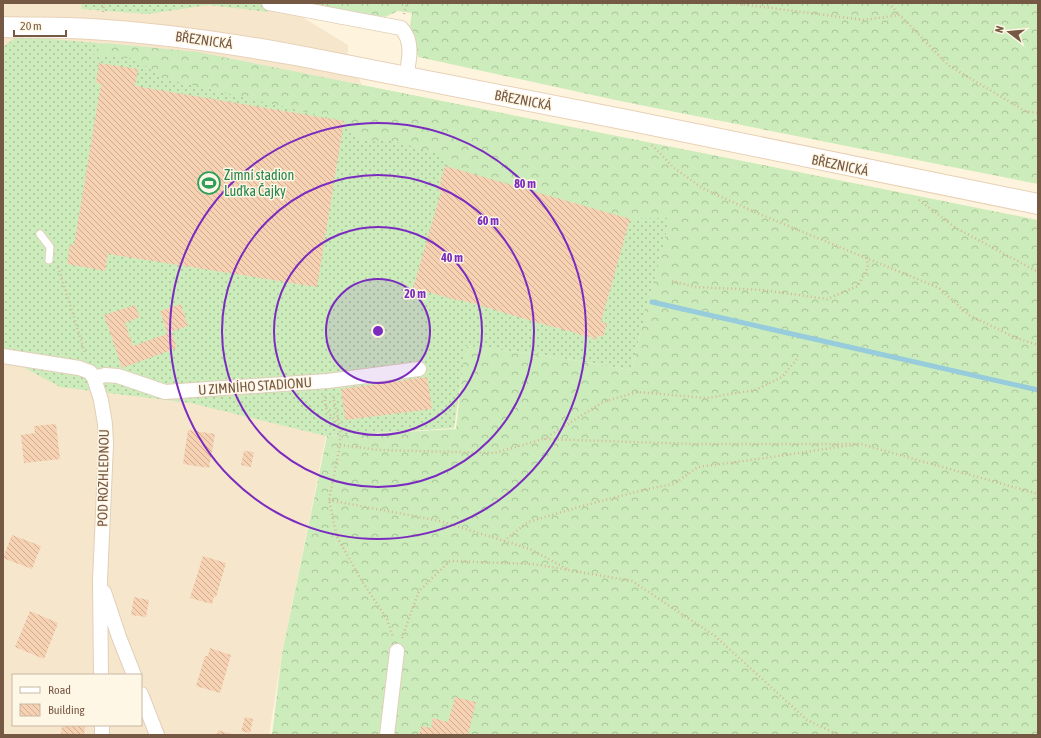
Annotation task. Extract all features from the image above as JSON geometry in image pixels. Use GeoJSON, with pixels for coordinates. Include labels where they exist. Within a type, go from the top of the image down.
{"type":"FeatureCollection","features":[{"type":"Feature","properties":{"kind":"main road","name":"BŘEZNICKÁ"},"geometry":{"type":"LineString","coordinates":[[3,27],[90,29],[149,33],[199,39],[295,55],[1038,204]]}},
{"type":"Feature","properties":{"kind":"street"},"geometry":{"type":"LineString","coordinates":[[269,3],[402,28],[406,33],[410,46],[406,77]]}},
{"type":"Feature","properties":{"kind":"street"},"geometry":{"type":"LineString","coordinates":[[3,356],[79,368],[92,375]]}},
{"type":"Feature","properties":{"kind":"street","name":"U ZIMNÍHO STADIONU"},"geometry":{"type":"LineString","coordinates":[[92,375],[118,376],[165,392],[323,383],[419,369]]}},
{"type":"Feature","properties":{"kind":"street","name":"POD ROZHLEDNOU"},"geometry":{"type":"LineString","coordinates":[[92,375],[101,400],[105,424],[106,444],[100,580],[101,674]]}},
{"type":"Feature","properties":{"kind":"street"},"geometry":{"type":"LineString","coordinates":[[100,580],[119,637],[134,674]]}},
{"type":"Feature","properties":{"kind":"street"},"geometry":{"type":"LineString","coordinates":[[387,735],[397,651]]}},
{"type":"Feature","properties":{"kind":"street"},"geometry":{"type":"LineString","coordinates":[[142,697],[157,735]]}},
{"type":"Feature","properties":{"kind":"lane"},"geometry":{"type":"LineString","coordinates":[[40,234],[50,247],[49,260]]}},
{"type":"Feature","properties":{"kind":"path"},"geometry":{"type":"LineString","coordinates":[[103,14],[104,3]]}},
{"type":"Feature","properties":{"kind":"path"},"geometry":{"type":"LineString","coordinates":[[732,3],[864,20],[900,15]]}},
{"type":"Feature","properties":{"kind":"path"},"geometry":{"type":"LineString","coordinates":[[889,3],[948,65],[1025,111],[1038,113]]}},
{"type":"Feature","properties":{"kind":"path"},"geometry":{"type":"LineString","coordinates":[[651,144],[674,167],[702,188],[757,213],[939,288],[969,315],[1016,338],[1038,345]]}},
{"type":"Feature","properties":{"kind":"path"},"geometry":{"type":"LineString","coordinates":[[915,196],[956,228],[1038,272]]}},
{"type":"Feature","properties":{"kind":"path"},"geometry":{"type":"LineString","coordinates":[[672,281],[695,287],[763,290],[827,299],[858,286],[868,267],[867,258]]}},
{"type":"Feature","properties":{"kind":"path"},"geometry":{"type":"LineString","coordinates":[[49,260],[56,262],[92,375]]}},
{"type":"Feature","properties":{"kind":"path"},"geometry":{"type":"LineString","coordinates":[[340,445],[378,450],[495,454],[543,439],[603,402],[637,392],[707,398],[755,390],[782,377],[797,359]]}},
{"type":"Feature","properties":{"kind":"path"},"geometry":{"type":"LineString","coordinates":[[323,383],[332,391],[340,426],[340,445],[329,500],[337,536],[362,581],[387,619]]}},
{"type":"Feature","properties":{"kind":"path"},"geometry":{"type":"LineString","coordinates":[[323,383],[324,400],[327,412],[340,426]]}},
{"type":"Feature","properties":{"kind":"path"},"geometry":{"type":"LineString","coordinates":[[543,439],[694,444],[860,444],[1038,494]]}},
{"type":"Feature","properties":{"kind":"path"},"geometry":{"type":"LineString","coordinates":[[504,541],[528,522],[643,490],[674,484],[698,467],[860,444]]}},
{"type":"Feature","properties":{"kind":"path"},"geometry":{"type":"LineString","coordinates":[[329,500],[440,521],[530,549],[569,570]]}},
{"type":"Feature","properties":{"kind":"path"},"geometry":{"type":"LineString","coordinates":[[397,651],[419,591],[450,561],[533,564],[632,581],[715,636],[806,720],[839,735]]}},
{"type":"Feature","properties":{"kind":"shaded area"},"geometry":{"type":"Polygon","coordinates":[[[3,3],[279,3],[348,45],[348,53],[367,97],[537,354],[466,346],[454,428],[326,436],[282,654],[269,735],[3,735],[3,3]]]}},
{"type":"Feature","properties":{"kind":"green space"},"geometry":{"type":"Polygon","coordinates":[[[82,3],[271,3],[268,12],[208,5],[148,14],[81,9],[82,3]]]}},
{"type":"Feature","properties":{"kind":"green space"},"geometry":{"type":"Polygon","coordinates":[[[300,3],[1038,3],[1038,184],[620,101],[418,57],[410,25],[412,13],[398,11],[385,17],[300,3]]]}},
{"type":"Feature","properties":{"kind":"green space"},"geometry":{"type":"Polygon","coordinates":[[[18,36],[197,52],[688,151],[631,370],[537,354],[466,346],[454,428],[326,436],[191,403],[60,387],[3,356],[3,47],[18,36]]]}},
{"type":"Feature","properties":{"kind":"green space"},"geometry":{"type":"Polygon","coordinates":[[[105,43],[197,52],[1038,220],[1038,735],[272,735],[282,654],[327,436],[456,429],[465,346],[537,354],[631,370],[670,218],[630,219],[445,166],[441,154],[393,141],[359,140],[344,121],[162,78],[136,59],[91,54],[105,43]]]}},
{"type":"Feature","properties":{"kind":"building","name":"Zimní stadion Luďka Čajky"},"geometry":{"type":"Polygon","coordinates":[[[99,63],[138,69],[135,86],[344,121],[317,287],[108,254],[105,271],[67,264],[70,244],[74,245],[101,84],[96,83],[99,63]]]}},
{"type":"Feature","properties":{"kind":"building"},"geometry":{"type":"Polygon","coordinates":[[[445,166],[630,219],[601,322],[607,323],[603,337],[598,335],[596,340],[594,340],[594,338],[579,335],[566,330],[564,331],[461,300],[460,301],[413,288],[441,192],[438,191],[445,166]]]}},
{"type":"Feature","properties":{"kind":"building"},"geometry":{"type":"Polygon","coordinates":[[[181,304],[188,326],[167,333],[160,311],[181,304]]]}},
{"type":"Feature","properties":{"kind":"building"},"geometry":{"type":"Polygon","coordinates":[[[135,305],[140,317],[125,323],[133,346],[172,332],[177,348],[122,368],[104,315],[135,305]]]}},
{"type":"Feature","properties":{"kind":"building"},"geometry":{"type":"Polygon","coordinates":[[[427,377],[432,409],[345,420],[341,389],[427,377]]]}},
{"type":"Feature","properties":{"kind":"building"},"geometry":{"type":"Polygon","coordinates":[[[56,424],[60,459],[24,463],[21,435],[35,433],[34,426],[56,424]]]}},
{"type":"Feature","properties":{"kind":"building"},"geometry":{"type":"Polygon","coordinates":[[[188,430],[215,434],[209,468],[183,464],[188,430]]]}},
{"type":"Feature","properties":{"kind":"building"},"geometry":{"type":"Polygon","coordinates":[[[244,451],[254,452],[251,467],[241,465],[244,451]]]}},
{"type":"Feature","properties":{"kind":"building"},"geometry":{"type":"Polygon","coordinates":[[[12,535],[41,546],[32,569],[3,558],[12,535]]]}},
{"type":"Feature","properties":{"kind":"building"},"geometry":{"type":"Polygon","coordinates":[[[203,556],[226,563],[216,597],[214,596],[212,604],[190,598],[203,556]]]}},
{"type":"Feature","properties":{"kind":"building"},"geometry":{"type":"Polygon","coordinates":[[[134,597],[149,600],[146,617],[131,615],[134,597]]]}},
{"type":"Feature","properties":{"kind":"building"},"geometry":{"type":"Polygon","coordinates":[[[30,611],[58,623],[44,659],[15,647],[30,611]]]}},
{"type":"Feature","properties":{"kind":"building"},"geometry":{"type":"Polygon","coordinates":[[[210,648],[231,655],[220,693],[196,686],[205,656],[208,656],[210,648]]]}},
{"type":"Feature","properties":{"kind":"building"},"geometry":{"type":"Polygon","coordinates":[[[455,697],[476,702],[468,735],[419,735],[421,726],[431,728],[433,718],[448,722],[455,697]]]}},
{"type":"Feature","properties":{"kind":"building"},"geometry":{"type":"Polygon","coordinates":[[[245,717],[253,719],[250,733],[241,731],[245,717]]]}},
{"type":"Feature","properties":{"kind":"building"},"geometry":{"type":"Polygon","coordinates":[[[62,726],[85,726],[84,735],[61,735],[62,726]]]}},
{"type":"Feature","properties":{"kind":"building"},"geometry":{"type":"Polygon","coordinates":[[[218,730],[234,735],[217,735],[218,730]]]}},
{"type":"Feature","properties":{"kind":"waterway"},"geometry":{"type":"LineString","coordinates":[[652,302],[1038,390]]}},
{"type":"Feature","properties":{"kind":"place","name":"Zimní stadion Luďka Čajky"},"geometry":{"type":"Point","coordinates":[209,183]}}]}
